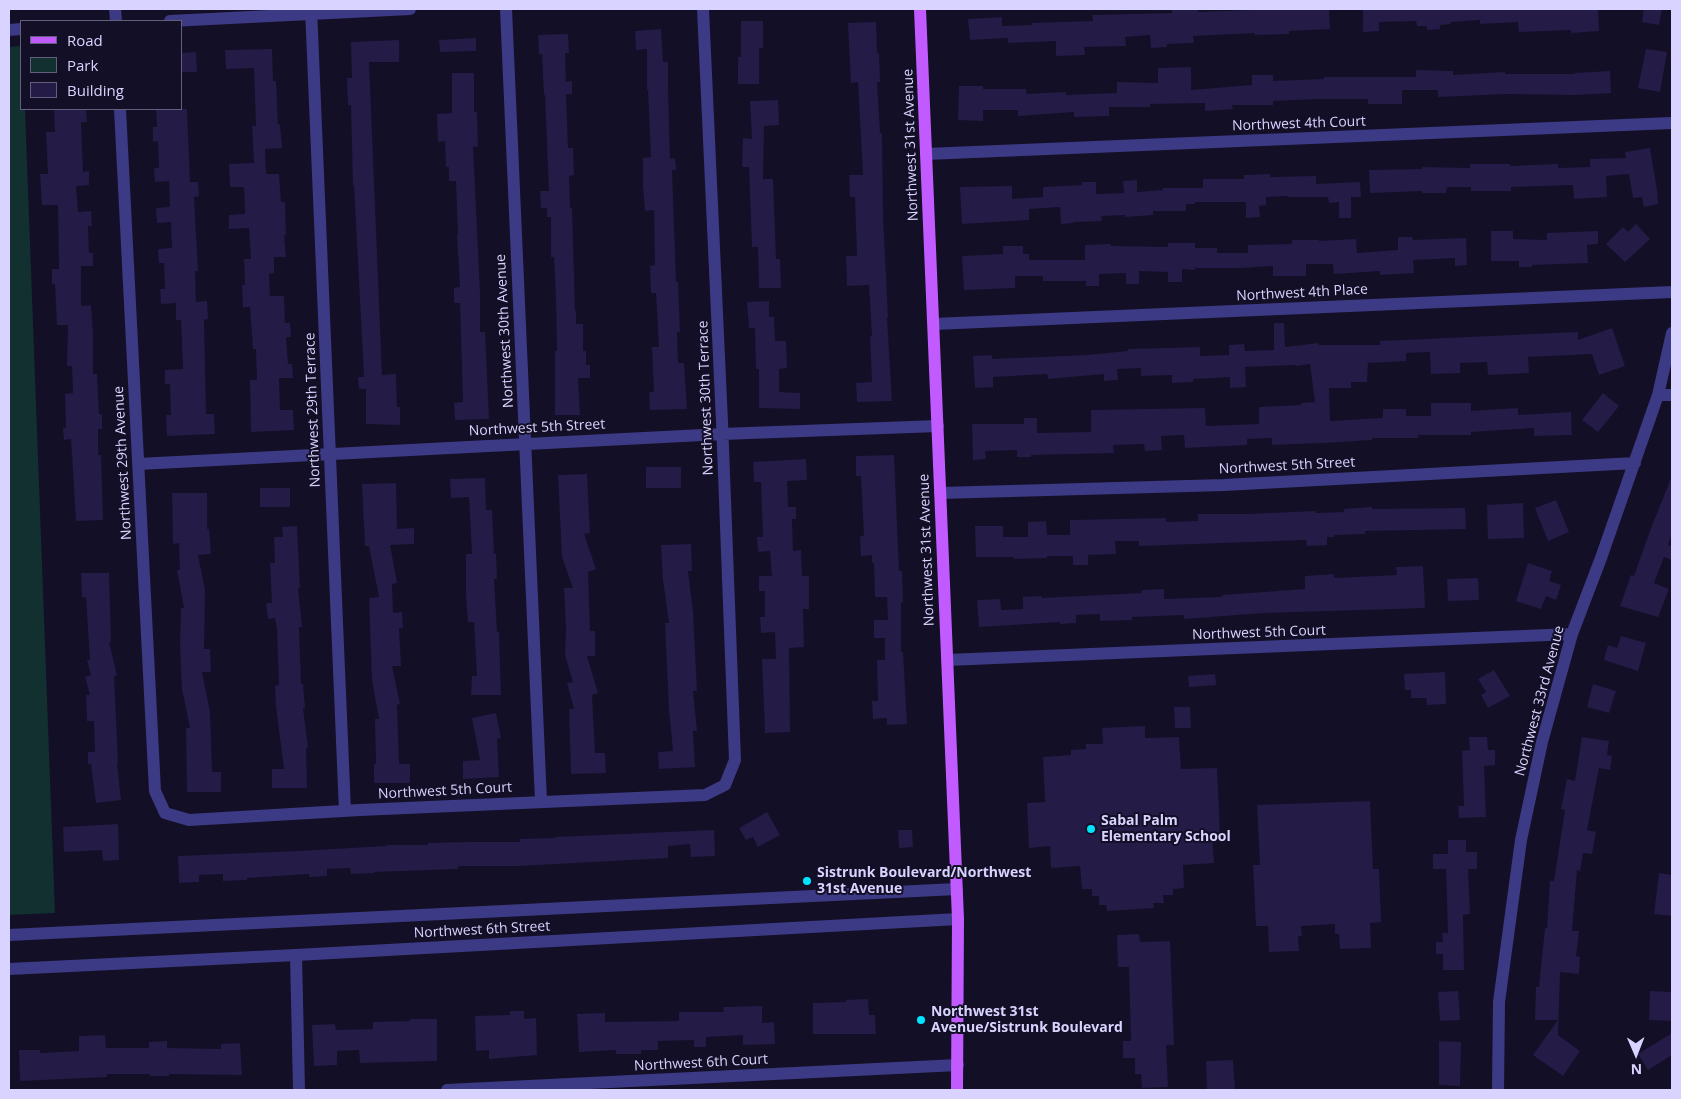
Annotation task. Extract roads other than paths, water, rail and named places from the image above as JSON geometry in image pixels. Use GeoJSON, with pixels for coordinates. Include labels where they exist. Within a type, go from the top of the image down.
{"type":"FeatureCollection","features":[{"type":"Feature","properties":{"kind":"main road","name":"Northwest 31st Avenue"},"geometry":{"type":"LineString","coordinates":[[920,9],[958,920],[957,1090]]}},
{"type":"Feature","properties":{"kind":"street"},"geometry":{"type":"LineString","coordinates":[[182,20],[311,11],[410,9]]}},
{"type":"Feature","properties":{"kind":"street","name":"Northwest 30th Avenue"},"geometry":{"type":"LineString","coordinates":[[506,9],[541,801]]}},
{"type":"Feature","properties":{"kind":"street","name":"Northwest 30th Terrace"},"geometry":{"type":"LineString","coordinates":[[703,9],[735,760],[726,785]]}},
{"type":"Feature","properties":{"kind":"street","name":"Northwest 29th Terrace"},"geometry":{"type":"LineString","coordinates":[[311,11],[345,811]]}},
{"type":"Feature","properties":{"kind":"street","name":"Northwest 29th Avenue"},"geometry":{"type":"LineString","coordinates":[[120,110],[156,791],[165,813]]}},
{"type":"Feature","properties":{"kind":"street","name":"Northwest 4th Court"},"geometry":{"type":"LineString","coordinates":[[926,154],[1672,123]]}},
{"type":"Feature","properties":{"kind":"street","name":"Northwest 4th Place"},"geometry":{"type":"LineString","coordinates":[[934,324],[1672,292]]}},
{"type":"Feature","properties":{"kind":"street","name":"Northwest 33rd Avenue"},"geometry":{"type":"LineString","coordinates":[[1498,1090],[1499,1002],[1521,840],[1542,742],[1572,634],[1658,395],[1672,333]]}},
{"type":"Feature","properties":{"kind":"street"},"geometry":{"type":"LineString","coordinates":[[1658,395],[1672,395]]}},
{"type":"Feature","properties":{"kind":"street","name":"Northwest 5th Street"},"geometry":{"type":"LineString","coordinates":[[138,464],[722,434],[938,426]]}},
{"type":"Feature","properties":{"kind":"street","name":"Northwest 5th Street"},"geometry":{"type":"LineString","coordinates":[[940,493],[1224,485],[1635,463]]}},
{"type":"Feature","properties":{"kind":"street","name":"Northwest 5th Court"},"geometry":{"type":"LineString","coordinates":[[947,660],[1572,634]]}},
{"type":"Feature","properties":{"kind":"street","name":"Northwest 5th Court"},"geometry":{"type":"LineString","coordinates":[[165,813],[188,820],[541,801],[705,795],[726,785]]}},
{"type":"Feature","properties":{"kind":"street","name":"Northwest 6th Street"},"geometry":{"type":"LineString","coordinates":[[9,934],[956,889]]}},
{"type":"Feature","properties":{"kind":"street","name":"Northwest 6th Street"},"geometry":{"type":"LineString","coordinates":[[9,969],[958,920]]}},
{"type":"Feature","properties":{"kind":"street"},"geometry":{"type":"LineString","coordinates":[[296,955],[299,1090]]}},
{"type":"Feature","properties":{"kind":"street","name":"Northwest 6th Court"},"geometry":{"type":"LineString","coordinates":[[447,1090],[958,1065]]}},
{"type":"Feature","properties":{"kind":"place","name":"Sabal Palm Elementary School"},"geometry":{"type":"Point","coordinates":[1091,829]}},
{"type":"Feature","properties":{"kind":"place","name":"Sistrunk Boulevard/Northwest 31st Avenue"},"geometry":{"type":"Point","coordinates":[807,881]}},
{"type":"Feature","properties":{"kind":"place","name":"Northwest 31st Avenue/Sistrunk Boulevard"},"geometry":{"type":"Point","coordinates":[921,1020]}}]}
